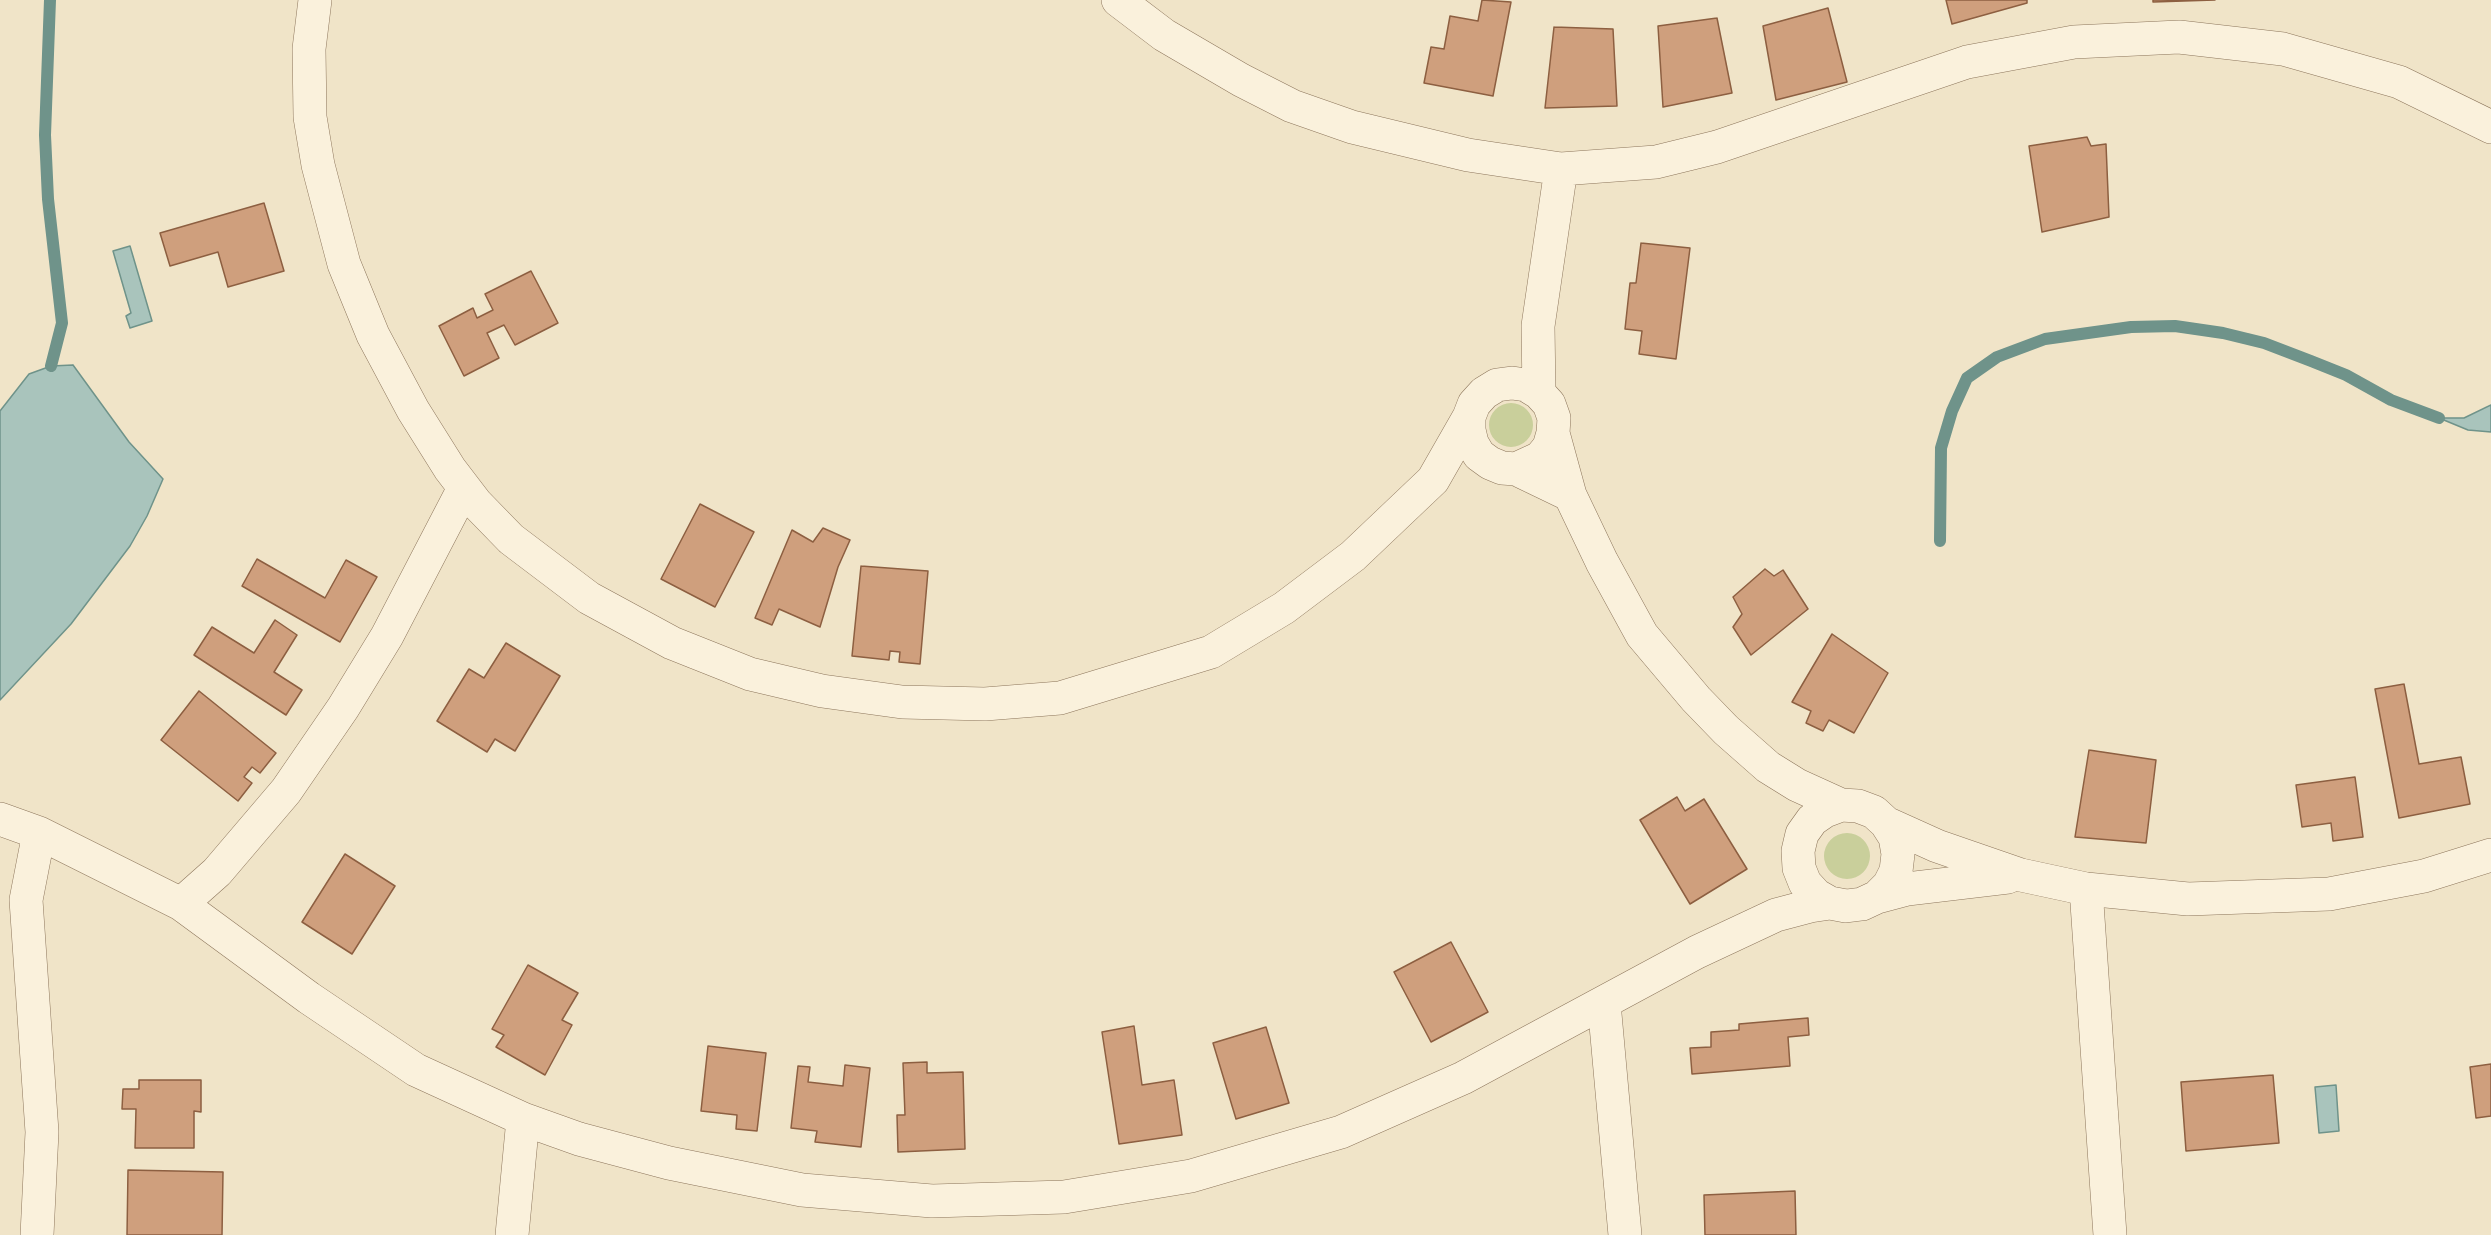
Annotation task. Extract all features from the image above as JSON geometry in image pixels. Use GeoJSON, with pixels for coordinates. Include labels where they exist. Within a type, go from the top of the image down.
{"type":"FeatureCollection","features":[{"type":"Feature","properties":{"kind":"street"},"geometry":{"type":"LineString","coordinates":[[315,0],[309,49],[310,117],[318,165],[344,264],[373,336],[413,410],[464,488],[511,539],[589,598],[672,643],[750,674],[822,691],[902,702],[985,704],[1060,699],[1210,651],[1284,608],[1353,556],[1433,480],[1477,405],[1538,326]]}},
{"type":"Feature","properties":{"kind":"street"},"geometry":{"type":"LineString","coordinates":[[1118,0],[1164,34],[1241,80],[1292,106],[1352,127],[1468,155],[1561,169],[1656,162],[1717,147],[1968,62],[2074,42],[2179,37],[2283,49],[2399,82],[2491,128]]}},
{"type":"Feature","properties":{"kind":"street"},"geometry":{"type":"LineString","coordinates":[[1539,393],[1538,326],[1561,169]]}},
{"type":"Feature","properties":{"kind":"street"},"geometry":{"type":"LineString","coordinates":[[1570,495],[1479,455],[1472,443],[1469,430],[1477,405],[1497,386],[1512,383],[1526,385],[1539,393],[1551,411],[1553,433],[1570,495],[1602,562],[1642,635],[1696,699],[1726,730],[1768,767],[1797,785],[1841,805],[1858,806],[1874,812],[1886,823],[1895,837],[1898,854],[1892,878],[1877,897]]}},
{"type":"Feature","properties":{"kind":"street"},"geometry":{"type":"LineString","coordinates":[[1433,480],[1540,458],[1549,447],[1553,433]]}},
{"type":"Feature","properties":{"kind":"street"},"geometry":{"type":"LineString","coordinates":[[182,904],[217,872],[286,790],[343,708],[387,636],[464,488]]}},
{"type":"Feature","properties":{"kind":"street"},"geometry":{"type":"LineString","coordinates":[[1768,767],[1789,800],[1802,834]]}},
{"type":"Feature","properties":{"kind":"street"},"geometry":{"type":"LineString","coordinates":[[1841,805],[1818,815],[1802,834],[1797,851],[1799,868],[1805,883],[1816,895],[1830,903],[1846,906],[1862,904],[1877,897],[1907,889],[2021,875]]}},
{"type":"Feature","properties":{"kind":"street"},"geometry":{"type":"LineString","coordinates":[[0,819],[39,833],[182,904],[309,998],[416,1070],[523,1119],[579,1139],[669,1163],[802,1191],[932,1201],[1064,1197],[1191,1176],[1341,1132],[1463,1078],[1697,952],[1776,915],[1830,903]]}},
{"type":"Feature","properties":{"kind":"street"},"geometry":{"type":"LineString","coordinates":[[1886,823],[1937,846],[2021,875],[2086,889],[2188,898],[2329,894],[2424,876],[2491,855]]}},
{"type":"Feature","properties":{"kind":"street"},"geometry":{"type":"LineString","coordinates":[[37,1235],[42,1131],[26,900],[39,833]]}},
{"type":"Feature","properties":{"kind":"street"},"geometry":{"type":"LineString","coordinates":[[1776,915],[1791,893],[1799,868]]}},
{"type":"Feature","properties":{"kind":"street"},"geometry":{"type":"LineString","coordinates":[[2086,889],[2110,1235]]}},
{"type":"Feature","properties":{"kind":"street"},"geometry":{"type":"LineString","coordinates":[[1604,1003],[1625,1235]]}},
{"type":"Feature","properties":{"kind":"street"},"geometry":{"type":"LineString","coordinates":[[512,1235],[523,1119]]}},
{"type":"Feature","properties":{"kind":"green space"},"geometry":{"type":"Polygon","coordinates":[[[1511,403],[1526,410],[1533,425],[1526,440],[1511,447],[1496,440],[1489,425],[1496,410],[1511,403]]]}},
{"type":"Feature","properties":{"kind":"green space"},"geometry":{"type":"Polygon","coordinates":[[[1847,833],[1856,834],[1864,839],[1869,847],[1869,865],[1864,873],[1856,878],[1847,879],[1838,878],[1830,873],[1825,865],[1824,856],[1825,847],[1830,839],[1838,834],[1847,833]]]}},
{"type":"Feature","properties":{"kind":"water"},"geometry":{"type":"Polygon","coordinates":[[[130,246],[152,321],[130,328],[126,316],[131,313],[113,251],[130,246]]]}},
{"type":"Feature","properties":{"kind":"water"},"geometry":{"type":"Polygon","coordinates":[[[73,365],[129,442],[163,479],[147,516],[130,546],[71,624],[0,700],[0,411],[29,374],[51,366],[73,365]]]}},
{"type":"Feature","properties":{"kind":"water"},"geometry":{"type":"Polygon","coordinates":[[[2491,405],[2491,432],[2468,430],[2439,418],[2464,418],[2491,405]]]}},
{"type":"Feature","properties":{"kind":"water"},"geometry":{"type":"Polygon","coordinates":[[[2336,1085],[2339,1131],[2319,1133],[2315,1087],[2336,1085]]]}},
{"type":"Feature","properties":{"kind":"building"},"geometry":{"type":"Polygon","coordinates":[[[1482,0],[1511,2],[1493,96],[1424,83],[1431,47],[1444,49],[1450,16],[1478,21],[1482,0]]]}},
{"type":"Feature","properties":{"kind":"building"},"geometry":{"type":"Polygon","coordinates":[[[1946,0],[2027,0],[2027,3],[1952,24],[1946,0]]]}},
{"type":"Feature","properties":{"kind":"building"},"geometry":{"type":"Polygon","coordinates":[[[2153,0],[2215,0],[2153,2],[2153,0]]]}},
{"type":"Feature","properties":{"kind":"building"},"geometry":{"type":"Polygon","coordinates":[[[1828,8],[1847,82],[1776,100],[1763,26],[1828,8]]]}},
{"type":"Feature","properties":{"kind":"building"},"geometry":{"type":"Polygon","coordinates":[[[1717,18],[1732,93],[1663,107],[1658,26],[1717,18]]]}},
{"type":"Feature","properties":{"kind":"building"},"geometry":{"type":"Polygon","coordinates":[[[1554,27],[1613,29],[1617,106],[1545,108],[1554,27]]]}},
{"type":"Feature","properties":{"kind":"building"},"geometry":{"type":"Polygon","coordinates":[[[2087,137],[2091,146],[2106,144],[2109,217],[2042,232],[2029,146],[2087,137]]]}},
{"type":"Feature","properties":{"kind":"building"},"geometry":{"type":"Polygon","coordinates":[[[264,203],[284,271],[228,287],[218,252],[170,266],[160,233],[264,203]]]}},
{"type":"Feature","properties":{"kind":"building"},"geometry":{"type":"Polygon","coordinates":[[[1641,243],[1690,248],[1676,359],[1639,354],[1642,331],[1625,329],[1630,283],[1636,283],[1641,243]]]}},
{"type":"Feature","properties":{"kind":"building"},"geometry":{"type":"Polygon","coordinates":[[[531,271],[558,323],[515,345],[504,325],[487,333],[499,358],[464,376],[439,326],[473,308],[477,318],[493,310],[485,294],[531,271]]]}},
{"type":"Feature","properties":{"kind":"building"},"geometry":{"type":"Polygon","coordinates":[[[700,504],[754,532],[715,607],[661,579],[700,504]]]}},
{"type":"Feature","properties":{"kind":"building"},"geometry":{"type":"Polygon","coordinates":[[[823,528],[850,540],[838,567],[820,627],[779,609],[772,625],[755,618],[792,530],[813,542],[823,528]]]}},
{"type":"Feature","properties":{"kind":"building"},"geometry":{"type":"Polygon","coordinates":[[[257,559],[325,598],[346,560],[377,577],[340,642],[242,586],[257,559]]]}},
{"type":"Feature","properties":{"kind":"building"},"geometry":{"type":"Polygon","coordinates":[[[861,566],[928,571],[920,664],[899,662],[900,652],[890,651],[889,660],[852,656],[861,566]]]}},
{"type":"Feature","properties":{"kind":"building"},"geometry":{"type":"Polygon","coordinates":[[[1765,569],[1774,576],[1783,570],[1808,609],[1751,655],[1733,627],[1742,614],[1733,597],[1765,569]]]}},
{"type":"Feature","properties":{"kind":"building"},"geometry":{"type":"Polygon","coordinates":[[[275,620],[297,635],[274,672],[302,690],[286,715],[194,655],[212,627],[254,653],[275,620]]]}},
{"type":"Feature","properties":{"kind":"building"},"geometry":{"type":"Polygon","coordinates":[[[1832,634],[1888,673],[1854,733],[1829,720],[1823,731],[1806,723],[1811,711],[1792,702],[1832,634]]]}},
{"type":"Feature","properties":{"kind":"building"},"geometry":{"type":"Polygon","coordinates":[[[506,643],[560,676],[515,751],[495,739],[487,752],[437,721],[469,669],[484,678],[506,643]]]}},
{"type":"Feature","properties":{"kind":"building"},"geometry":{"type":"Polygon","coordinates":[[[2404,684],[2419,764],[2461,757],[2470,804],[2399,818],[2375,689],[2404,684]]]}},
{"type":"Feature","properties":{"kind":"building"},"geometry":{"type":"Polygon","coordinates":[[[199,691],[276,753],[260,773],[252,767],[244,777],[252,783],[238,801],[161,740],[199,691]]]}},
{"type":"Feature","properties":{"kind":"building"},"geometry":{"type":"Polygon","coordinates":[[[2089,750],[2156,760],[2146,843],[2075,837],[2089,750]]]}},
{"type":"Feature","properties":{"kind":"building"},"geometry":{"type":"Polygon","coordinates":[[[2355,777],[2363,837],[2333,841],[2331,823],[2302,827],[2296,785],[2355,777]]]}},
{"type":"Feature","properties":{"kind":"building"},"geometry":{"type":"Polygon","coordinates":[[[1677,797],[1685,811],[1704,799],[1747,869],[1690,904],[1640,820],[1677,797]]]}},
{"type":"Feature","properties":{"kind":"building"},"geometry":{"type":"Polygon","coordinates":[[[345,854],[395,886],[352,954],[302,922],[345,854]]]}},
{"type":"Feature","properties":{"kind":"building"},"geometry":{"type":"Polygon","coordinates":[[[1451,942],[1488,1012],[1431,1042],[1394,972],[1451,942]]]}},
{"type":"Feature","properties":{"kind":"building"},"geometry":{"type":"Polygon","coordinates":[[[528,965],[578,993],[562,1020],[572,1025],[545,1075],[496,1047],[504,1035],[492,1029],[528,965]]]}},
{"type":"Feature","properties":{"kind":"building"},"geometry":{"type":"Polygon","coordinates":[[[1808,1018],[1809,1035],[1788,1037],[1790,1066],[1692,1074],[1690,1048],[1711,1047],[1711,1032],[1739,1030],[1739,1024],[1808,1018]]]}},
{"type":"Feature","properties":{"kind":"building"},"geometry":{"type":"Polygon","coordinates":[[[1134,1026],[1142,1085],[1174,1080],[1182,1135],[1119,1144],[1102,1032],[1134,1026]]]}},
{"type":"Feature","properties":{"kind":"building"},"geometry":{"type":"Polygon","coordinates":[[[1266,1027],[1289,1103],[1236,1119],[1213,1043],[1266,1027]]]}},
{"type":"Feature","properties":{"kind":"building"},"geometry":{"type":"Polygon","coordinates":[[[708,1046],[766,1053],[757,1131],[736,1129],[737,1115],[701,1111],[708,1046]]]}},
{"type":"Feature","properties":{"kind":"building"},"geometry":{"type":"Polygon","coordinates":[[[927,1062],[927,1073],[963,1072],[965,1149],[898,1152],[897,1115],[905,1115],[903,1063],[927,1062]]]}},
{"type":"Feature","properties":{"kind":"building"},"geometry":{"type":"Polygon","coordinates":[[[2491,1064],[2491,1116],[2476,1118],[2470,1067],[2491,1064]]]}},
{"type":"Feature","properties":{"kind":"building"},"geometry":{"type":"Polygon","coordinates":[[[845,1065],[870,1068],[861,1147],[815,1142],[817,1131],[791,1128],[798,1066],[810,1067],[808,1082],[843,1086],[845,1065]]]}},
{"type":"Feature","properties":{"kind":"building"},"geometry":{"type":"Polygon","coordinates":[[[2273,1075],[2279,1143],[2186,1151],[2181,1082],[2273,1075]]]}},
{"type":"Feature","properties":{"kind":"building"},"geometry":{"type":"Polygon","coordinates":[[[139,1080],[201,1080],[201,1112],[194,1111],[194,1148],[135,1148],[136,1109],[122,1109],[123,1089],[139,1089],[139,1080]]]}},
{"type":"Feature","properties":{"kind":"building"},"geometry":{"type":"Polygon","coordinates":[[[128,1170],[223,1172],[222,1235],[127,1235],[128,1170]]]}},
{"type":"Feature","properties":{"kind":"building"},"geometry":{"type":"Polygon","coordinates":[[[1795,1191],[1796,1235],[1705,1235],[1704,1195],[1795,1191]]]}},
{"type":"Feature","properties":{"kind":"waterway"},"geometry":{"type":"LineString","coordinates":[[50,0],[45,135],[48,199],[62,323],[51,366]]}},
{"type":"Feature","properties":{"kind":"waterway"},"geometry":{"type":"LineString","coordinates":[[1940,541],[1941,448],[1952,411],[1967,378],[1997,357],[2045,339],[2131,327],[2175,326],[2223,333],[2264,343],[2311,361],[2346,375],[2391,400],[2439,418]]}}]}
